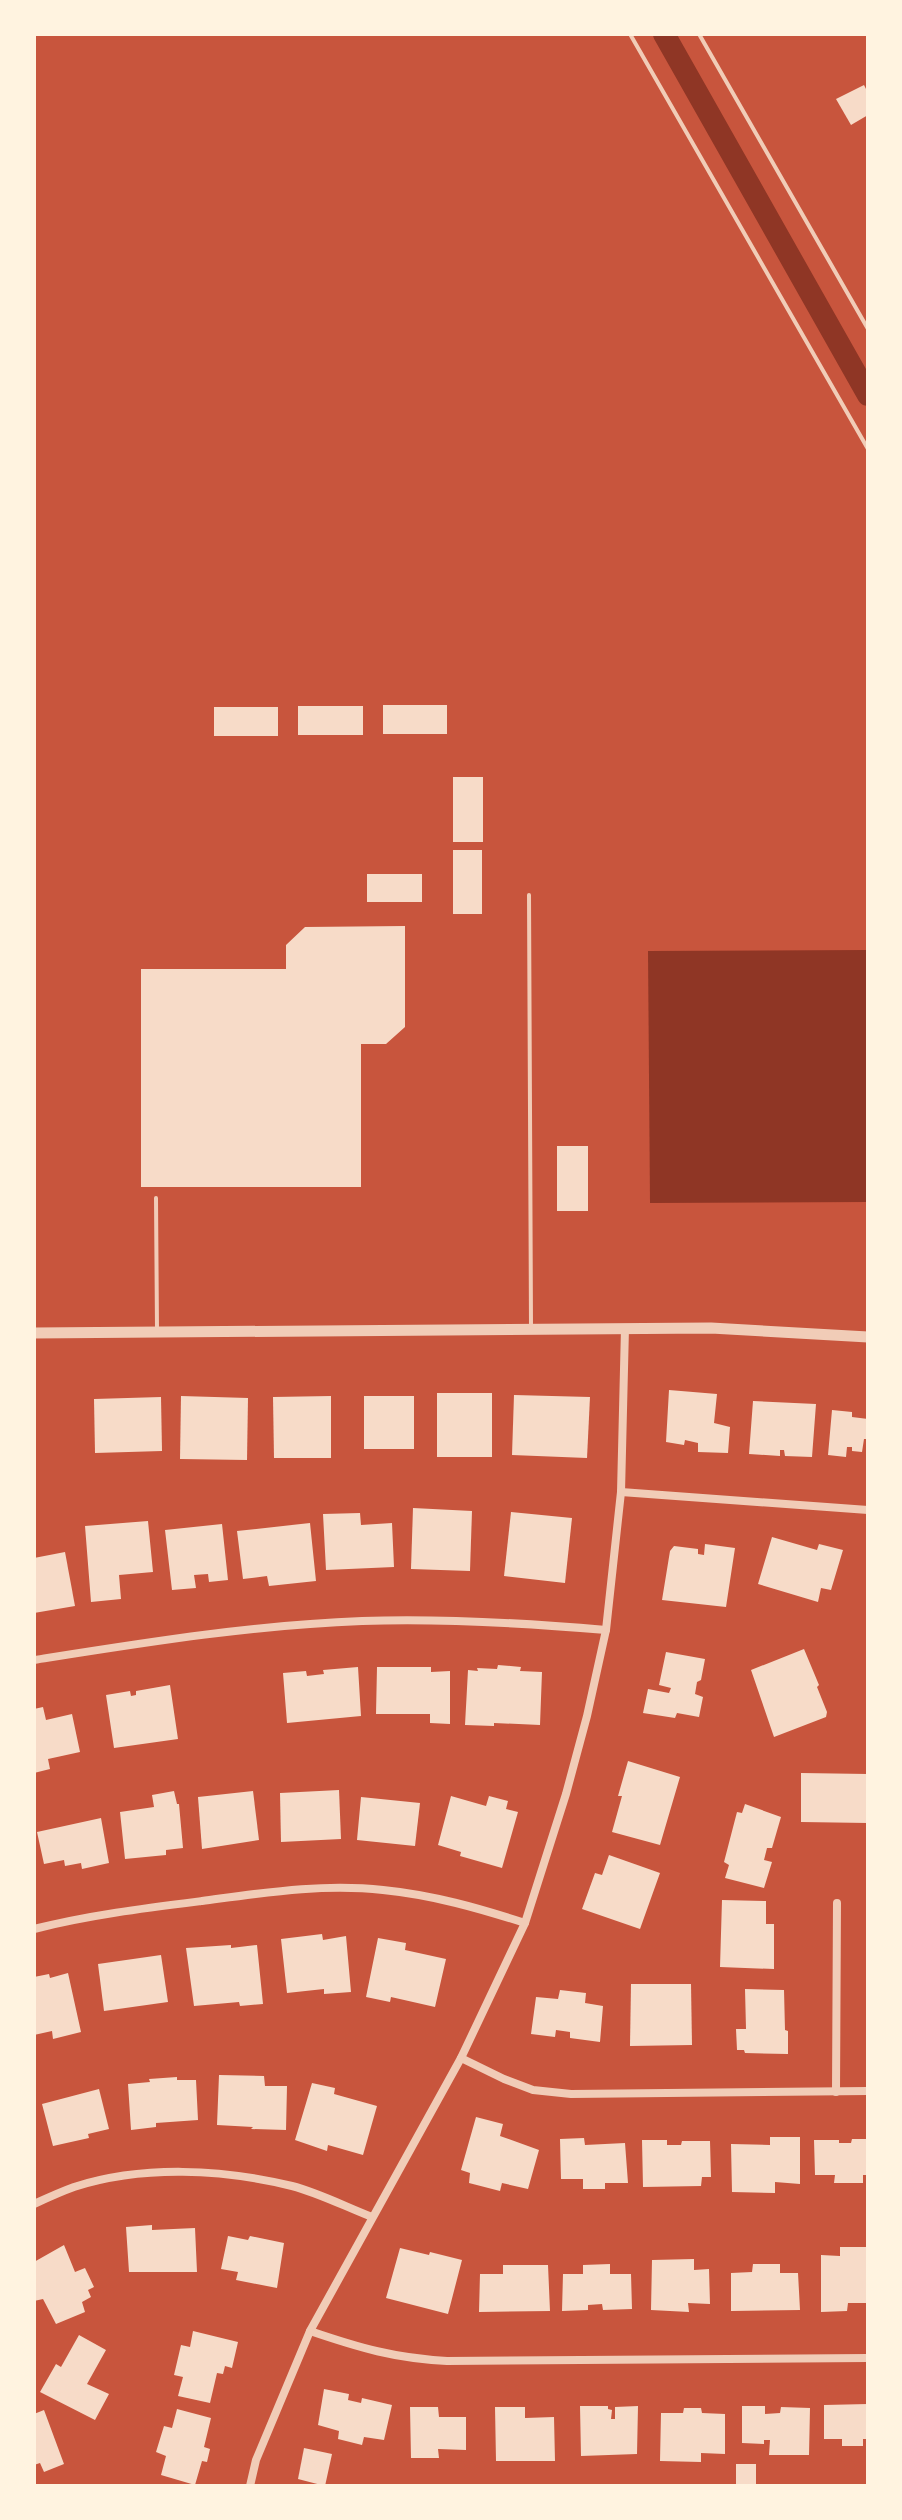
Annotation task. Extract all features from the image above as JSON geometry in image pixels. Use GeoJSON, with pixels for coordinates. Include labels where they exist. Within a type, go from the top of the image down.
{"type":"FeatureCollection","features":[{"type":"Feature","properties":{"kind":"street"},"geometry":{"type":"LineString","coordinates":[[250,2486],[256,2460],[310,2331],[461,2058],[525,1923],[573,1768],[606,1630],[621,1492],[625,1328]]}},
{"type":"Feature","properties":{"kind":"street"},"geometry":{"type":"LineString","coordinates":[[34,1333],[625,1328],[764,1329],[868,1337]]}},
{"type":"Feature","properties":{"kind":"street"},"geometry":{"type":"LineString","coordinates":[[621,1492],[868,1510]]}},
{"type":"Feature","properties":{"kind":"street"},"geometry":{"type":"LineString","coordinates":[[34,1660],[156,1640],[358,1621],[485,1620],[606,1630]]}},
{"type":"Feature","properties":{"kind":"street"},"geometry":{"type":"LineString","coordinates":[[34,1929],[159,1906],[320,1888],[409,1893],[459,1902],[525,1923]]}},
{"type":"Feature","properties":{"kind":"street"},"geometry":{"type":"LineString","coordinates":[[836,2092],[837,1903]]}},
{"type":"Feature","properties":{"kind":"street"},"geometry":{"type":"LineString","coordinates":[[461,2058],[533,2090],[571,2094],[868,2091]]}},
{"type":"Feature","properties":{"kind":"street"},"geometry":{"type":"LineString","coordinates":[[34,2204],[74,2187],[107,2180],[197,2172],[249,2177],[295,2187],[372,2217]]}},
{"type":"Feature","properties":{"kind":"street"},"geometry":{"type":"LineString","coordinates":[[310,2331],[364,2350],[434,2360],[868,2358]]}},
{"type":"Feature","properties":{"kind":"lane"},"geometry":{"type":"LineString","coordinates":[[630,34],[868,449]]}},
{"type":"Feature","properties":{"kind":"lane"},"geometry":{"type":"LineString","coordinates":[[699,34],[868,329]]}},
{"type":"Feature","properties":{"kind":"lane"},"geometry":{"type":"LineString","coordinates":[[529,895],[531,1329]]}},
{"type":"Feature","properties":{"kind":"lane"},"geometry":{"type":"LineString","coordinates":[[156,1198],[157,1332]]}},
{"type":"Feature","properties":{"kind":"shaded area"},"geometry":{"type":"Polygon","coordinates":[[[868,950],[868,1202],[650,1203],[648,951],[868,950]]]}},
{"type":"Feature","properties":{"kind":"building"},"geometry":{"type":"Polygon","coordinates":[[[864,85],[868,93],[868,115],[851,125],[836,99],[864,85]]]}},
{"type":"Feature","properties":{"kind":"building"},"geometry":{"type":"Polygon","coordinates":[[[383,705],[447,705],[447,734],[383,734],[383,705]]]}},
{"type":"Feature","properties":{"kind":"building"},"geometry":{"type":"Polygon","coordinates":[[[298,706],[363,706],[363,735],[298,735],[298,706]]]}},
{"type":"Feature","properties":{"kind":"building"},"geometry":{"type":"Polygon","coordinates":[[[214,707],[278,707],[278,736],[214,736],[214,707]]]}},
{"type":"Feature","properties":{"kind":"building"},"geometry":{"type":"Polygon","coordinates":[[[453,777],[483,777],[483,842],[453,842],[453,777]]]}},
{"type":"Feature","properties":{"kind":"building"},"geometry":{"type":"Polygon","coordinates":[[[453,850],[482,850],[482,914],[453,914],[453,850]]]}},
{"type":"Feature","properties":{"kind":"building"},"geometry":{"type":"Polygon","coordinates":[[[367,874],[422,874],[422,902],[367,902],[367,874]]]}},
{"type":"Feature","properties":{"kind":"building"},"geometry":{"type":"Polygon","coordinates":[[[405,926],[405,1027],[386,1044],[361,1044],[361,1187],[141,1187],[141,969],[286,969],[286,945],[305,927],[405,926]]]}},
{"type":"Feature","properties":{"kind":"building"},"geometry":{"type":"Polygon","coordinates":[[[557,1146],[588,1146],[588,1211],[557,1211],[557,1146]]]}},
{"type":"Feature","properties":{"kind":"building"},"geometry":{"type":"Polygon","coordinates":[[[669,1390],[717,1394],[714,1423],[730,1427],[728,1453],[698,1452],[698,1443],[685,1440],[684,1445],[666,1442],[669,1390]]]}},
{"type":"Feature","properties":{"kind":"building"},"geometry":{"type":"Polygon","coordinates":[[[437,1393],[492,1393],[492,1457],[437,1457],[437,1393]]]}},
{"type":"Feature","properties":{"kind":"building"},"geometry":{"type":"Polygon","coordinates":[[[514,1395],[590,1397],[587,1458],[512,1455],[514,1395]]]}},
{"type":"Feature","properties":{"kind":"building"},"geometry":{"type":"Polygon","coordinates":[[[181,1396],[248,1398],[247,1460],[180,1459],[181,1396]]]}},
{"type":"Feature","properties":{"kind":"building"},"geometry":{"type":"Polygon","coordinates":[[[331,1396],[331,1458],[274,1458],[273,1397],[331,1396]]]}},
{"type":"Feature","properties":{"kind":"building"},"geometry":{"type":"Polygon","coordinates":[[[364,1396],[414,1396],[414,1449],[364,1449],[364,1396]]]}},
{"type":"Feature","properties":{"kind":"building"},"geometry":{"type":"Polygon","coordinates":[[[161,1397],[162,1451],[95,1453],[94,1399],[161,1397]]]}},
{"type":"Feature","properties":{"kind":"building"},"geometry":{"type":"Polygon","coordinates":[[[753,1401],[816,1404],[812,1457],[785,1456],[784,1450],[780,1450],[780,1456],[749,1454],[753,1401]]]}},
{"type":"Feature","properties":{"kind":"building"},"geometry":{"type":"Polygon","coordinates":[[[832,1410],[852,1412],[852,1417],[868,1419],[868,1439],[864,1439],[862,1452],[847,1447],[846,1457],[828,1455],[832,1410]]]}},
{"type":"Feature","properties":{"kind":"building"},"geometry":{"type":"Polygon","coordinates":[[[413,1508],[472,1511],[470,1571],[411,1569],[413,1508]]]}},
{"type":"Feature","properties":{"kind":"building"},"geometry":{"type":"Polygon","coordinates":[[[511,1512],[572,1518],[565,1583],[504,1576],[511,1512]]]}},
{"type":"Feature","properties":{"kind":"building"},"geometry":{"type":"Polygon","coordinates":[[[360,1513],[361,1525],[392,1523],[394,1567],[326,1570],[323,1514],[360,1513]]]}},
{"type":"Feature","properties":{"kind":"building"},"geometry":{"type":"Polygon","coordinates":[[[148,1521],[153,1572],[119,1575],[121,1599],[91,1602],[85,1526],[148,1521]]]}},
{"type":"Feature","properties":{"kind":"building"},"geometry":{"type":"Polygon","coordinates":[[[310,1523],[316,1581],[269,1586],[267,1576],[243,1579],[237,1531],[310,1523]]]}},
{"type":"Feature","properties":{"kind":"building"},"geometry":{"type":"Polygon","coordinates":[[[222,1524],[228,1580],[209,1582],[208,1574],[194,1575],[196,1588],[172,1590],[165,1530],[222,1524]]]}},
{"type":"Feature","properties":{"kind":"building"},"geometry":{"type":"Polygon","coordinates":[[[772,1537],[817,1550],[819,1544],[843,1550],[831,1590],[821,1588],[818,1602],[758,1584],[772,1537]]]}},
{"type":"Feature","properties":{"kind":"building"},"geometry":{"type":"Polygon","coordinates":[[[705,1544],[735,1548],[726,1607],[662,1600],[670,1551],[674,1546],[698,1549],[698,1554],[704,1555],[705,1544]]]}},
{"type":"Feature","properties":{"kind":"building"},"geometry":{"type":"Polygon","coordinates":[[[65,1552],[75,1606],[34,1613],[34,1558],[65,1552]]]}},
{"type":"Feature","properties":{"kind":"building"},"geometry":{"type":"Polygon","coordinates":[[[804,1649],[819,1685],[826,1717],[774,1737],[751,1670],[804,1649]]]}},
{"type":"Feature","properties":{"kind":"building"},"geometry":{"type":"Polygon","coordinates":[[[666,1652],[705,1659],[695,1694],[703,1697],[699,1717],[677,1713],[675,1718],[643,1713],[648,1689],[669,1693],[671,1688],[659,1685],[666,1652]]]}},
{"type":"Feature","properties":{"kind":"building"},"geometry":{"type":"Polygon","coordinates":[[[498,1665],[521,1667],[520,1671],[542,1672],[540,1725],[465,1725],[468,1670],[497,1669],[498,1665]]]}},
{"type":"Feature","properties":{"kind":"building"},"geometry":{"type":"Polygon","coordinates":[[[358,1667],[361,1716],[287,1723],[283,1673],[306,1671],[307,1676],[324,1674],[323,1670],[358,1667]]]}},
{"type":"Feature","properties":{"kind":"building"},"geometry":{"type":"Polygon","coordinates":[[[377,1667],[431,1667],[431,1672],[450,1671],[450,1724],[430,1723],[430,1714],[376,1714],[377,1667]]]}},
{"type":"Feature","properties":{"kind":"building"},"geometry":{"type":"Polygon","coordinates":[[[170,1685],[178,1739],[114,1748],[106,1695],[130,1691],[131,1696],[136,1695],[136,1691],[170,1685]]]}},
{"type":"Feature","properties":{"kind":"building"},"geometry":{"type":"Polygon","coordinates":[[[43,1707],[46,1720],[72,1714],[80,1752],[48,1759],[50,1769],[34,1773],[34,1709],[43,1707]]]}},
{"type":"Feature","properties":{"kind":"building"},"geometry":{"type":"Polygon","coordinates":[[[628,1761],[680,1777],[660,1845],[612,1832],[628,1761]]]}},
{"type":"Feature","properties":{"kind":"building"},"geometry":{"type":"Polygon","coordinates":[[[801,1773],[868,1774],[868,1823],[801,1822],[801,1773]]]}},
{"type":"Feature","properties":{"kind":"building"},"geometry":{"type":"Polygon","coordinates":[[[339,1790],[341,1839],[281,1842],[280,1793],[339,1790]]]}},
{"type":"Feature","properties":{"kind":"building"},"geometry":{"type":"Polygon","coordinates":[[[174,1791],[179,1804],[183,1848],[166,1850],[166,1855],[125,1859],[120,1812],[154,1807],[152,1795],[174,1791]]]}},
{"type":"Feature","properties":{"kind":"building"},"geometry":{"type":"Polygon","coordinates":[[[253,1791],[259,1840],[202,1849],[198,1797],[253,1791]]]}},
{"type":"Feature","properties":{"kind":"building"},"geometry":{"type":"Polygon","coordinates":[[[451,1796],[486,1806],[489,1796],[508,1801],[506,1809],[518,1812],[502,1868],[460,1856],[461,1852],[438,1845],[451,1796]]]}},
{"type":"Feature","properties":{"kind":"building"},"geometry":{"type":"Polygon","coordinates":[[[361,1797],[420,1803],[415,1846],[357,1840],[361,1797]]]}},
{"type":"Feature","properties":{"kind":"building"},"geometry":{"type":"Polygon","coordinates":[[[745,1804],[781,1817],[772,1848],[767,1848],[764,1860],[772,1862],[764,1888],[725,1878],[729,1865],[724,1862],[737,1812],[742,1813],[745,1804]]]}},
{"type":"Feature","properties":{"kind":"building"},"geometry":{"type":"Polygon","coordinates":[[[101,1818],[109,1863],[82,1869],[81,1863],[65,1866],[64,1860],[44,1864],[37,1832],[101,1818]]]}},
{"type":"Feature","properties":{"kind":"building"},"geometry":{"type":"Polygon","coordinates":[[[609,1855],[660,1873],[640,1929],[582,1909],[595,1873],[602,1875],[609,1855]]]}},
{"type":"Feature","properties":{"kind":"building"},"geometry":{"type":"Polygon","coordinates":[[[722,1900],[766,1901],[766,1924],[774,1924],[774,1969],[720,1967],[722,1900]]]}},
{"type":"Feature","properties":{"kind":"building"},"geometry":{"type":"Polygon","coordinates":[[[322,1934],[323,1940],[346,1936],[351,1992],[324,1994],[324,1989],[287,1993],[281,1939],[322,1934]]]}},
{"type":"Feature","properties":{"kind":"building"},"geometry":{"type":"Polygon","coordinates":[[[378,1938],[406,1943],[405,1950],[446,1959],[435,2007],[391,1997],[390,2002],[366,1997],[378,1938]]]}},
{"type":"Feature","properties":{"kind":"building"},"geometry":{"type":"Polygon","coordinates":[[[231,1945],[231,1948],[257,1945],[263,2004],[240,2006],[239,2002],[194,2006],[186,1948],[231,1945]]]}},
{"type":"Feature","properties":{"kind":"building"},"geometry":{"type":"Polygon","coordinates":[[[161,1955],[168,2002],[104,2011],[98,1964],[161,1955]]]}},
{"type":"Feature","properties":{"kind":"building"},"geometry":{"type":"Polygon","coordinates":[[[68,1973],[81,2032],[53,2039],[52,2031],[34,2035],[34,1977],[49,1974],[50,1978],[68,1973]]]}},
{"type":"Feature","properties":{"kind":"building"},"geometry":{"type":"Polygon","coordinates":[[[631,1984],[691,1984],[692,2045],[630,2046],[631,1984]]]}},
{"type":"Feature","properties":{"kind":"building"},"geometry":{"type":"Polygon","coordinates":[[[745,1989],[784,1990],[788,2054],[737,2050],[736,2029],[746,2029],[745,1989]]]}},
{"type":"Feature","properties":{"kind":"building"},"geometry":{"type":"Polygon","coordinates":[[[560,1990],[586,1993],[585,2003],[603,2006],[600,2042],[570,2038],[570,2032],[556,2030],[555,2037],[531,2034],[536,1997],[558,1999],[560,1990]]]}},
{"type":"Feature","properties":{"kind":"building"},"geometry":{"type":"Polygon","coordinates":[[[219,2075],[264,2076],[265,2086],[287,2086],[286,2130],[217,2125],[219,2075]]]}},
{"type":"Feature","properties":{"kind":"building"},"geometry":{"type":"Polygon","coordinates":[[[177,2077],[177,2080],[196,2080],[198,2120],[156,2123],[156,2127],[131,2130],[128,2084],[177,2077]]]}},
{"type":"Feature","properties":{"kind":"building"},"geometry":{"type":"Polygon","coordinates":[[[312,2083],[335,2088],[334,2094],[377,2106],[363,2155],[328,2145],[327,2151],[295,2140],[312,2083]]]}},
{"type":"Feature","properties":{"kind":"building"},"geometry":{"type":"Polygon","coordinates":[[[99,2089],[109,2129],[88,2134],[89,2138],[53,2146],[42,2104],[99,2089]]]}},
{"type":"Feature","properties":{"kind":"building"},"geometry":{"type":"Polygon","coordinates":[[[476,2117],[503,2124],[500,2136],[539,2150],[528,2189],[502,2183],[500,2191],[469,2183],[470,2173],[461,2170],[476,2117]]]}},
{"type":"Feature","properties":{"kind":"building"},"geometry":{"type":"Polygon","coordinates":[[[770,2137],[800,2137],[800,2184],[775,2182],[775,2193],[732,2192],[731,2144],[770,2145],[770,2137]]]}},
{"type":"Feature","properties":{"kind":"building"},"geometry":{"type":"Polygon","coordinates":[[[584,2138],[585,2145],[625,2143],[628,2183],[605,2183],[605,2189],[583,2189],[583,2179],[561,2179],[560,2139],[584,2138]]]}},
{"type":"Feature","properties":{"kind":"building"},"geometry":{"type":"Polygon","coordinates":[[[852,2139],[868,2139],[868,2175],[863,2175],[863,2183],[834,2183],[835,2175],[815,2175],[814,2140],[851,2143],[852,2139]]]}},
{"type":"Feature","properties":{"kind":"building"},"geometry":{"type":"Polygon","coordinates":[[[642,2140],[667,2140],[667,2145],[681,2145],[682,2141],[710,2141],[711,2177],[702,2177],[701,2186],[643,2187],[642,2140]]]}},
{"type":"Feature","properties":{"kind":"building"},"geometry":{"type":"Polygon","coordinates":[[[152,2225],[152,2230],[195,2228],[197,2272],[129,2272],[126,2227],[152,2225]]]}},
{"type":"Feature","properties":{"kind":"building"},"geometry":{"type":"Polygon","coordinates":[[[228,2236],[248,2240],[250,2236],[284,2243],[277,2288],[236,2280],[238,2272],[221,2269],[228,2236]]]}},
{"type":"Feature","properties":{"kind":"building"},"geometry":{"type":"Polygon","coordinates":[[[64,2245],[75,2272],[85,2268],[94,2287],[88,2290],[91,2297],[82,2302],[85,2312],[56,2324],[43,2299],[34,2301],[34,2262],[64,2245]]]}},
{"type":"Feature","properties":{"kind":"building"},"geometry":{"type":"Polygon","coordinates":[[[840,2247],[868,2247],[868,2303],[848,2303],[847,2311],[821,2312],[821,2255],[840,2256],[840,2247]]]}},
{"type":"Feature","properties":{"kind":"building"},"geometry":{"type":"Polygon","coordinates":[[[400,2248],[462,2260],[448,2314],[386,2298],[400,2248]]]}},
{"type":"Feature","properties":{"kind":"building"},"geometry":{"type":"Polygon","coordinates":[[[694,2259],[694,2270],[709,2269],[710,2304],[688,2303],[689,2312],[651,2310],[652,2260],[694,2259]]]}},
{"type":"Feature","properties":{"kind":"building"},"geometry":{"type":"Polygon","coordinates":[[[610,2264],[610,2274],[631,2274],[632,2309],[603,2310],[602,2304],[588,2305],[588,2310],[562,2311],[563,2274],[583,2274],[583,2265],[610,2264]]]}},
{"type":"Feature","properties":{"kind":"building"},"geometry":{"type":"Polygon","coordinates":[[[753,2264],[780,2264],[780,2273],[798,2273],[800,2310],[731,2311],[731,2273],[752,2272],[753,2264]]]}},
{"type":"Feature","properties":{"kind":"building"},"geometry":{"type":"Polygon","coordinates":[[[503,2265],[548,2265],[550,2311],[479,2312],[480,2274],[503,2274],[503,2265]]]}},
{"type":"Feature","properties":{"kind":"building"},"geometry":{"type":"Polygon","coordinates":[[[193,2331],[238,2342],[232,2368],[225,2366],[223,2374],[217,2373],[210,2403],[178,2396],[183,2377],[174,2375],[181,2345],[190,2347],[193,2331]]]}},
{"type":"Feature","properties":{"kind":"building"},"geometry":{"type":"Polygon","coordinates":[[[79,2335],[106,2350],[87,2384],[109,2394],[95,2420],[40,2392],[56,2364],[61,2367],[79,2335]]]}},
{"type":"Feature","properties":{"kind":"building"},"geometry":{"type":"Polygon","coordinates":[[[324,2389],[349,2394],[348,2400],[361,2403],[362,2398],[392,2405],[384,2440],[364,2437],[362,2445],[338,2439],[339,2431],[318,2425],[324,2389]]]}},
{"type":"Feature","properties":{"kind":"building"},"geometry":{"type":"Polygon","coordinates":[[[868,2404],[868,2439],[863,2439],[863,2446],[842,2446],[842,2439],[824,2439],[824,2405],[868,2404]]]}},
{"type":"Feature","properties":{"kind":"building"},"geometry":{"type":"Polygon","coordinates":[[[580,2406],[608,2406],[612,2410],[611,2419],[615,2419],[615,2407],[638,2406],[637,2454],[581,2456],[580,2406]]]}},
{"type":"Feature","properties":{"kind":"building"},"geometry":{"type":"Polygon","coordinates":[[[742,2406],[765,2406],[765,2414],[780,2413],[781,2407],[810,2408],[809,2455],[769,2455],[770,2440],[764,2440],[764,2444],[742,2443],[742,2406]]]}},
{"type":"Feature","properties":{"kind":"building"},"geometry":{"type":"Polygon","coordinates":[[[410,2407],[438,2407],[439,2417],[466,2417],[466,2450],[438,2449],[439,2458],[411,2458],[410,2407]]]}},
{"type":"Feature","properties":{"kind":"building"},"geometry":{"type":"Polygon","coordinates":[[[495,2407],[525,2407],[525,2418],[554,2417],[555,2461],[496,2461],[495,2407]]]}},
{"type":"Feature","properties":{"kind":"building"},"geometry":{"type":"Polygon","coordinates":[[[684,2408],[701,2408],[702,2413],[725,2414],[725,2454],[701,2453],[701,2462],[660,2461],[661,2413],[683,2413],[684,2408]]]}},
{"type":"Feature","properties":{"kind":"building"},"geometry":{"type":"Polygon","coordinates":[[[177,2409],[211,2418],[204,2447],[210,2449],[207,2462],[202,2461],[195,2485],[161,2475],[166,2456],[156,2452],[164,2426],[172,2428],[177,2409]]]}},
{"type":"Feature","properties":{"kind":"building"},"geometry":{"type":"Polygon","coordinates":[[[44,2410],[64,2464],[44,2472],[40,2463],[34,2465],[34,2414],[44,2410]]]}},
{"type":"Feature","properties":{"kind":"building"},"geometry":{"type":"Polygon","coordinates":[[[304,2448],[332,2454],[325,2486],[298,2479],[304,2448]]]}},
{"type":"Feature","properties":{"kind":"building"},"geometry":{"type":"Polygon","coordinates":[[[736,2464],[756,2464],[756,2486],[736,2486],[736,2464]]]}},
{"type":"Feature","properties":{"kind":"waterway"},"geometry":{"type":"LineString","coordinates":[[664,34],[868,395]]}}]}
